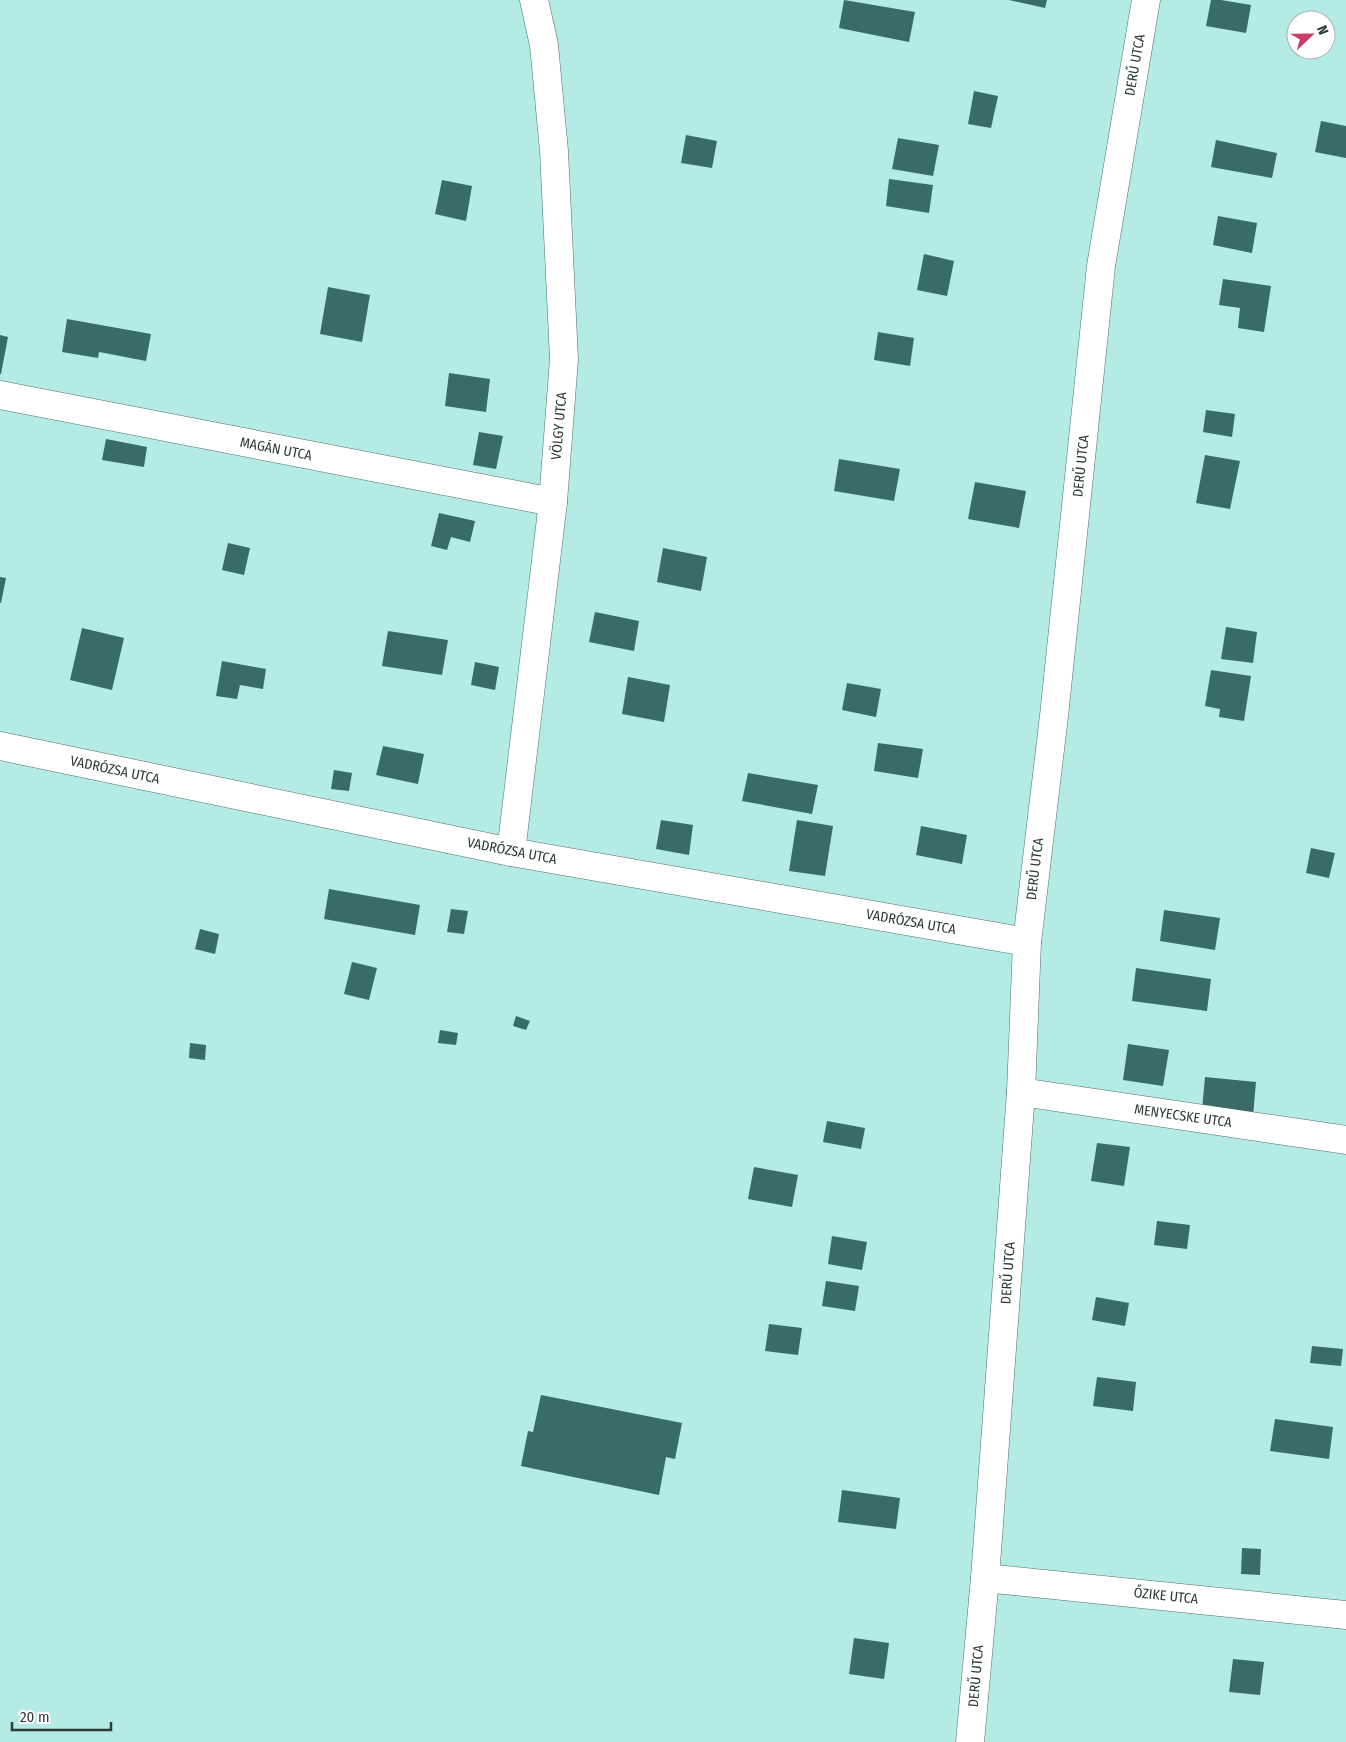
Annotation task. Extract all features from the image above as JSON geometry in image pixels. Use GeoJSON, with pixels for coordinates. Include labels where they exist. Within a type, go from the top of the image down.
{"type":"FeatureCollection","features":[{"type":"Feature","properties":{"kind":"street","name":"VÖLGY UTCA"},"geometry":{"type":"LineString","coordinates":[[511,852],[553,502],[564,359],[554,151],[544,45],[534,0]]}},
{"type":"Feature","properties":{"kind":"street","name":"DERŰ UTCA"},"geometry":{"type":"LineString","coordinates":[[970,1742],[985,1578],[1021,1092],[1027,942],[1055,706],[1101,266],[1146,0]]}},
{"type":"Feature","properties":{"kind":"street","name":"MAGÁN UTCA"},"geometry":{"type":"LineString","coordinates":[[0,395],[553,502]]}},
{"type":"Feature","properties":{"kind":"street","name":"VADRÓZSA UTCA"},"geometry":{"type":"LineString","coordinates":[[0,746],[511,852],[1027,942]]}},
{"type":"Feature","properties":{"kind":"street","name":"MENYECSKE UTCA"},"geometry":{"type":"LineString","coordinates":[[1021,1092],[1346,1140]]}},
{"type":"Feature","properties":{"kind":"street","name":"ŐZIKE UTCA"},"geometry":{"type":"LineString","coordinates":[[985,1578],[1346,1615]]}},
{"type":"Feature","properties":{"kind":"shaded area"},"geometry":{"type":"Polygon","coordinates":[[[0,0],[1346,0],[1346,1742],[0,1742],[0,0]]]}},
{"type":"Feature","properties":{"kind":"building"},"geometry":{"type":"Polygon","coordinates":[[[844,0],[915,12],[909,42],[839,28],[844,0]]]}},
{"type":"Feature","properties":{"kind":"building"},"geometry":{"type":"Polygon","coordinates":[[[1009,0],[1047,0],[1045,8],[1009,0]]]}},
{"type":"Feature","properties":{"kind":"building"},"geometry":{"type":"Polygon","coordinates":[[[1211,0],[1251,5],[1246,33],[1206,26],[1211,0]]]}},
{"type":"Feature","properties":{"kind":"building"},"geometry":{"type":"Polygon","coordinates":[[[974,91],[998,96],[991,128],[968,124],[974,91]]]}},
{"type":"Feature","properties":{"kind":"building"},"geometry":{"type":"Polygon","coordinates":[[[1321,121],[1346,126],[1346,158],[1315,152],[1321,121]]]}},
{"type":"Feature","properties":{"kind":"building"},"geometry":{"type":"Polygon","coordinates":[[[686,135],[717,141],[712,168],[681,163],[686,135]]]}},
{"type":"Feature","properties":{"kind":"building"},"geometry":{"type":"Polygon","coordinates":[[[898,138],[939,145],[933,176],[892,169],[898,138]]]}},
{"type":"Feature","properties":{"kind":"building"},"geometry":{"type":"Polygon","coordinates":[[[1216,140],[1277,153],[1272,178],[1211,167],[1216,140]]]}},
{"type":"Feature","properties":{"kind":"building"},"geometry":{"type":"Polygon","coordinates":[[[889,179],[933,185],[929,213],[886,206],[889,179]]]}},
{"type":"Feature","properties":{"kind":"building"},"geometry":{"type":"Polygon","coordinates":[[[442,180],[472,186],[466,221],[435,214],[442,180]]]}},
{"type":"Feature","properties":{"kind":"building"},"geometry":{"type":"Polygon","coordinates":[[[1218,216],[1257,223],[1252,253],[1213,245],[1218,216]]]}},
{"type":"Feature","properties":{"kind":"building"},"geometry":{"type":"Polygon","coordinates":[[[924,254],[954,261],[947,296],[917,290],[924,254]]]}},
{"type":"Feature","properties":{"kind":"building"},"geometry":{"type":"Polygon","coordinates":[[[1223,279],[1271,286],[1264,332],[1238,328],[1240,308],[1219,305],[1223,279]]]}},
{"type":"Feature","properties":{"kind":"building"},"geometry":{"type":"Polygon","coordinates":[[[328,287],[370,295],[362,342],[320,334],[328,287]]]}},
{"type":"Feature","properties":{"kind":"building"},"geometry":{"type":"Polygon","coordinates":[[[67,319],[151,334],[146,361],[99,352],[98,358],[62,352],[67,319]]]}},
{"type":"Feature","properties":{"kind":"building"},"geometry":{"type":"Polygon","coordinates":[[[878,332],[914,338],[910,366],[874,360],[878,332]]]}},
{"type":"Feature","properties":{"kind":"building"},"geometry":{"type":"Polygon","coordinates":[[[0,335],[8,337],[1,374],[0,374],[0,335]]]}},
{"type":"Feature","properties":{"kind":"building"},"geometry":{"type":"Polygon","coordinates":[[[449,373],[490,379],[486,412],[445,406],[449,373]]]}},
{"type":"Feature","properties":{"kind":"building"},"geometry":{"type":"Polygon","coordinates":[[[1206,410],[1235,414],[1232,437],[1203,432],[1206,410]]]}},
{"type":"Feature","properties":{"kind":"building"},"geometry":{"type":"Polygon","coordinates":[[[479,432],[503,436],[496,469],[473,465],[479,432]]]}},
{"type":"Feature","properties":{"kind":"building"},"geometry":{"type":"Polygon","coordinates":[[[106,439],[147,447],[144,467],[102,460],[106,439]]]}},
{"type":"Feature","properties":{"kind":"building"},"geometry":{"type":"Polygon","coordinates":[[[1205,455],[1240,461],[1230,509],[1196,503],[1205,455]]]}},
{"type":"Feature","properties":{"kind":"building"},"geometry":{"type":"Polygon","coordinates":[[[839,459],[900,469],[894,501],[834,491],[839,459]]]}},
{"type":"Feature","properties":{"kind":"building"},"geometry":{"type":"Polygon","coordinates":[[[975,482],[1026,491],[1019,528],[968,519],[975,482]]]}},
{"type":"Feature","properties":{"kind":"building"},"geometry":{"type":"Polygon","coordinates":[[[439,513],[475,521],[470,542],[451,537],[447,550],[431,546],[439,513]]]}},
{"type":"Feature","properties":{"kind":"building"},"geometry":{"type":"Polygon","coordinates":[[[228,543],[250,548],[244,575],[222,570],[228,543]]]}},
{"type":"Feature","properties":{"kind":"building"},"geometry":{"type":"Polygon","coordinates":[[[663,548],[707,557],[701,591],[657,582],[663,548]]]}},
{"type":"Feature","properties":{"kind":"building"},"geometry":{"type":"Polygon","coordinates":[[[0,577],[6,578],[1,603],[0,603],[0,577]]]}},
{"type":"Feature","properties":{"kind":"building"},"geometry":{"type":"Polygon","coordinates":[[[595,612],[639,621],[634,651],[589,642],[595,612]]]}},
{"type":"Feature","properties":{"kind":"building"},"geometry":{"type":"Polygon","coordinates":[[[1226,627],[1257,632],[1253,663],[1221,659],[1226,627]]]}},
{"type":"Feature","properties":{"kind":"building"},"geometry":{"type":"Polygon","coordinates":[[[82,628],[124,638],[112,690],[70,680],[82,628]]]}},
{"type":"Feature","properties":{"kind":"building"},"geometry":{"type":"Polygon","coordinates":[[[388,631],[448,640],[442,675],[382,666],[388,631]]]}},
{"type":"Feature","properties":{"kind":"building"},"geometry":{"type":"Polygon","coordinates":[[[222,661],[266,669],[263,689],[240,685],[237,699],[216,696],[222,661]]]}},
{"type":"Feature","properties":{"kind":"building"},"geometry":{"type":"Polygon","coordinates":[[[475,662],[499,667],[495,690],[471,685],[475,662]]]}},
{"type":"Feature","properties":{"kind":"building"},"geometry":{"type":"Polygon","coordinates":[[[1211,670],[1251,676],[1244,721],[1219,717],[1220,709],[1205,706],[1211,670]]]}},
{"type":"Feature","properties":{"kind":"building"},"geometry":{"type":"Polygon","coordinates":[[[628,677],[670,685],[664,722],[622,714],[628,677]]]}},
{"type":"Feature","properties":{"kind":"building"},"geometry":{"type":"Polygon","coordinates":[[[847,683],[881,689],[876,717],[842,710],[847,683]]]}},
{"type":"Feature","properties":{"kind":"building"},"geometry":{"type":"Polygon","coordinates":[[[878,743],[923,749],[918,778],[874,771],[878,743]]]}},
{"type":"Feature","properties":{"kind":"building"},"geometry":{"type":"Polygon","coordinates":[[[383,746],[424,754],[418,784],[376,775],[383,746]]]}},
{"type":"Feature","properties":{"kind":"building"},"geometry":{"type":"Polygon","coordinates":[[[334,770],[352,773],[349,791],[331,789],[334,770]]]}},
{"type":"Feature","properties":{"kind":"building"},"geometry":{"type":"Polygon","coordinates":[[[748,773],[818,785],[812,814],[742,801],[748,773]]]}},
{"type":"Feature","properties":{"kind":"building"},"geometry":{"type":"Polygon","coordinates":[[[661,820],[693,825],[689,855],[656,849],[661,820]]]}},
{"type":"Feature","properties":{"kind":"building"},"geometry":{"type":"Polygon","coordinates":[[[797,820],[833,826],[825,876],[789,871],[797,820]]]}},
{"type":"Feature","properties":{"kind":"building"},"geometry":{"type":"Polygon","coordinates":[[[921,826],[967,835],[962,864],[916,855],[921,826]]]}},
{"type":"Feature","properties":{"kind":"building"},"geometry":{"type":"Polygon","coordinates":[[[1311,848],[1335,853],[1329,878],[1306,873],[1311,848]]]}},
{"type":"Feature","properties":{"kind":"building"},"geometry":{"type":"Polygon","coordinates":[[[329,889],[420,905],[415,935],[324,919],[329,889]]]}},
{"type":"Feature","properties":{"kind":"building"},"geometry":{"type":"Polygon","coordinates":[[[451,909],[468,911],[464,934],[447,932],[451,909]]]}},
{"type":"Feature","properties":{"kind":"building"},"geometry":{"type":"Polygon","coordinates":[[[1164,910],[1220,918],[1215,950],[1160,941],[1164,910]]]}},
{"type":"Feature","properties":{"kind":"building"},"geometry":{"type":"Polygon","coordinates":[[[200,929],[219,934],[215,954],[195,949],[200,929]]]}},
{"type":"Feature","properties":{"kind":"building"},"geometry":{"type":"Polygon","coordinates":[[[352,962],[377,968],[369,1000],[344,994],[352,962]]]}},
{"type":"Feature","properties":{"kind":"building"},"geometry":{"type":"Polygon","coordinates":[[[1136,968],[1211,979],[1207,1011],[1132,1001],[1136,968]]]}},
{"type":"Feature","properties":{"kind":"building"},"geometry":{"type":"Polygon","coordinates":[[[516,1016],[530,1021],[526,1030],[513,1026],[516,1016]]]}},
{"type":"Feature","properties":{"kind":"building"},"geometry":{"type":"Polygon","coordinates":[[[440,1030],[458,1033],[456,1045],[438,1043],[440,1030]]]}},
{"type":"Feature","properties":{"kind":"building"},"geometry":{"type":"Polygon","coordinates":[[[190,1043],[206,1045],[205,1060],[189,1058],[190,1043]]]}},
{"type":"Feature","properties":{"kind":"building"},"geometry":{"type":"Polygon","coordinates":[[[1128,1044],[1169,1050],[1163,1086],[1123,1080],[1128,1044]]]}},
{"type":"Feature","properties":{"kind":"building"},"geometry":{"type":"Polygon","coordinates":[[[1205,1077],[1256,1082],[1253,1116],[1202,1110],[1205,1077]]]}},
{"type":"Feature","properties":{"kind":"building"},"geometry":{"type":"Polygon","coordinates":[[[827,1121],[865,1128],[861,1149],[823,1142],[827,1121]]]}},
{"type":"Feature","properties":{"kind":"building"},"geometry":{"type":"Polygon","coordinates":[[[1097,1143],[1130,1147],[1124,1186],[1091,1181],[1097,1143]]]}},
{"type":"Feature","properties":{"kind":"building"},"geometry":{"type":"Polygon","coordinates":[[[754,1167],[798,1175],[792,1207],[748,1199],[754,1167]]]}},
{"type":"Feature","properties":{"kind":"building"},"geometry":{"type":"Polygon","coordinates":[[[1157,1221],[1190,1225],[1187,1249],[1154,1245],[1157,1221]]]}},
{"type":"Feature","properties":{"kind":"building"},"geometry":{"type":"Polygon","coordinates":[[[832,1236],[867,1242],[862,1270],[828,1264],[832,1236]]]}},
{"type":"Feature","properties":{"kind":"building"},"geometry":{"type":"Polygon","coordinates":[[[826,1281],[859,1286],[855,1311],[822,1306],[826,1281]]]}},
{"type":"Feature","properties":{"kind":"building"},"geometry":{"type":"Polygon","coordinates":[[[1096,1297],[1129,1303],[1125,1326],[1092,1320],[1096,1297]]]}},
{"type":"Feature","properties":{"kind":"building"},"geometry":{"type":"Polygon","coordinates":[[[769,1324],[802,1328],[798,1355],[765,1351],[769,1324]]]}},
{"type":"Feature","properties":{"kind":"building"},"geometry":{"type":"Polygon","coordinates":[[[1312,1346],[1343,1349],[1341,1366],[1310,1363],[1312,1346]]]}},
{"type":"Feature","properties":{"kind":"building"},"geometry":{"type":"Polygon","coordinates":[[[1097,1377],[1136,1382],[1133,1411],[1093,1406],[1097,1377]]]}},
{"type":"Feature","properties":{"kind":"building"},"geometry":{"type":"Polygon","coordinates":[[[541,1395],[682,1423],[675,1459],[666,1457],[659,1495],[521,1466],[528,1431],[533,1432],[541,1395]]]}},
{"type":"Feature","properties":{"kind":"building"},"geometry":{"type":"Polygon","coordinates":[[[1275,1419],[1333,1427],[1329,1459],[1270,1451],[1275,1419]]]}},
{"type":"Feature","properties":{"kind":"building"},"geometry":{"type":"Polygon","coordinates":[[[842,1490],[900,1498],[896,1529],[838,1522],[842,1490]]]}},
{"type":"Feature","properties":{"kind":"building"},"geometry":{"type":"Polygon","coordinates":[[[1242,1548],[1261,1549],[1260,1575],[1241,1574],[1242,1548]]]}},
{"type":"Feature","properties":{"kind":"building"},"geometry":{"type":"Polygon","coordinates":[[[854,1638],[889,1643],[884,1679],[849,1674],[854,1638]]]}},
{"type":"Feature","properties":{"kind":"building"},"geometry":{"type":"Polygon","coordinates":[[[1233,1659],[1264,1662],[1260,1695],[1229,1692],[1233,1659]]]}}]}
